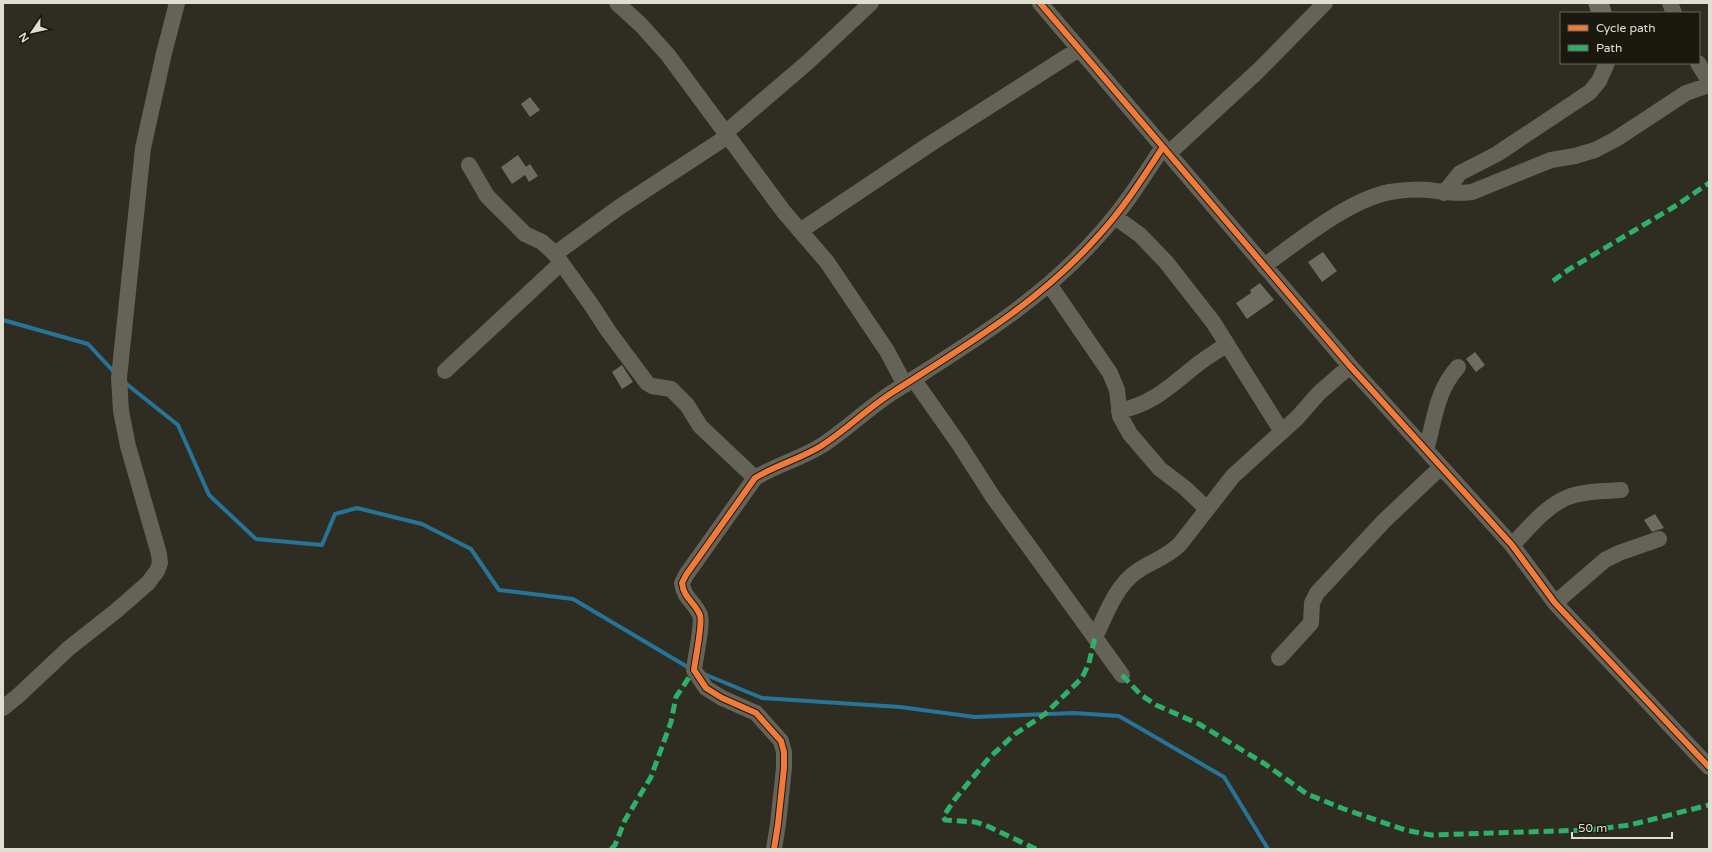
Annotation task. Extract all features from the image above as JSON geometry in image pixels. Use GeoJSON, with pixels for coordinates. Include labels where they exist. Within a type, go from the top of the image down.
{"type":"FeatureCollection","features":[{"type":"Feature","properties":{"kind":"street"},"geometry":{"type":"LineString","coordinates":[[3,708],[69,648],[116,611],[148,583],[157,571],[160,563],[159,554],[124,425],[121,411],[119,378],[143,148],[164,53],[178,3]]}},
{"type":"Feature","properties":{"kind":"street"},"geometry":{"type":"LineString","coordinates":[[617,3],[641,25],[668,55],[784,212],[826,262],[909,382],[959,444],[993,498],[1122,674]]}},
{"type":"Feature","properties":{"kind":"street"},"geometry":{"type":"LineString","coordinates":[[445,371],[558,258],[618,208],[727,135],[871,3]]}},
{"type":"Feature","properties":{"kind":"street"},"geometry":{"type":"LineString","coordinates":[[1040,3],[1350,366],[1512,545],[1555,602],[1707,765]]}},
{"type":"Feature","properties":{"kind":"street"},"geometry":{"type":"LineString","coordinates":[[774,849],[784,768],[784,752],[781,742],[756,714],[722,698],[706,688],[694,670],[701,617],[695,605],[685,595],[682,583],[686,575],[755,478],[765,472],[800,458],[822,446],[892,392],[980,338],[1022,307],[1049,284],[1099,236],[1166,150],[1258,71],[1326,3]]}},
{"type":"Feature","properties":{"kind":"street"},"geometry":{"type":"LineString","coordinates":[[800,230],[930,144],[1079,49]]}},
{"type":"Feature","properties":{"kind":"street"},"geometry":{"type":"LineString","coordinates":[[1444,192],[1460,173],[1497,154],[1590,92],[1599,80],[1607,64]]}},
{"type":"Feature","properties":{"kind":"street"},"geometry":{"type":"LineString","coordinates":[[1699,64],[1709,81]]}},
{"type":"Feature","properties":{"kind":"street"},"geometry":{"type":"LineString","coordinates":[[1264,266],[1313,231],[1363,201],[1390,192],[1428,190],[1462,193],[1472,192],[1551,160],[1575,156],[1595,150],[1616,139],[1686,92],[1709,85]]}},
{"type":"Feature","properties":{"kind":"street"},"geometry":{"type":"LineString","coordinates":[[469,165],[487,196],[525,234],[542,242],[558,258],[609,332],[647,383],[652,386],[671,389],[687,405],[700,426],[755,478]]}},
{"type":"Feature","properties":{"kind":"street"},"geometry":{"type":"LineString","coordinates":[[1115,217],[1140,235],[1166,262],[1212,322],[1282,432]]}},
{"type":"Feature","properties":{"kind":"street"},"geometry":{"type":"LineString","coordinates":[[1049,284],[1110,373],[1117,390],[1120,416],[1141,449],[1160,469],[1185,488],[1207,509]]}},
{"type":"Feature","properties":{"kind":"street"},"geometry":{"type":"LineString","coordinates":[[1119,411],[1140,406],[1150,400],[1184,376],[1200,362],[1226,345]]}},
{"type":"Feature","properties":{"kind":"street"},"geometry":{"type":"LineString","coordinates":[[1095,637],[1124,582],[1136,571],[1171,554],[1233,476],[1298,418],[1319,393],[1350,366]]}},
{"type":"Feature","properties":{"kind":"street"},"geometry":{"type":"LineString","coordinates":[[1426,450],[1440,394],[1449,377],[1458,367]]}},
{"type":"Feature","properties":{"kind":"street"},"geometry":{"type":"LineString","coordinates":[[1279,658],[1311,623],[1312,603],[1317,593],[1384,522],[1441,467]]}},
{"type":"Feature","properties":{"kind":"street"},"geometry":{"type":"LineString","coordinates":[[1512,545],[1536,520],[1567,497],[1600,491],[1622,490]]}},
{"type":"Feature","properties":{"kind":"street"},"geometry":{"type":"LineString","coordinates":[[1555,602],[1605,560],[1619,553],[1658,539]]}},
{"type":"Feature","properties":{"kind":"street"},"geometry":{"type":"LineString","coordinates":[[1707,765],[1709,747]]}},
{"type":"Feature","properties":{"kind":"building"},"geometry":{"type":"Polygon","coordinates":[[[1588,3],[1609,3],[1612,12],[1591,12],[1588,3]]]}},
{"type":"Feature","properties":{"kind":"building"},"geometry":{"type":"Polygon","coordinates":[[[530,97],[540,110],[530,117],[521,104],[530,97]]]}},
{"type":"Feature","properties":{"kind":"building"},"geometry":{"type":"Polygon","coordinates":[[[518,155],[526,167],[530,164],[538,176],[529,182],[525,175],[512,184],[501,167],[518,155]]]}},
{"type":"Feature","properties":{"kind":"building"},"geometry":{"type":"Polygon","coordinates":[[[1323,252],[1337,271],[1322,282],[1308,262],[1323,252]]]}},
{"type":"Feature","properties":{"kind":"building"},"geometry":{"type":"Polygon","coordinates":[[[1260,283],[1274,300],[1247,319],[1236,303],[1251,293],[1250,290],[1260,283]]]}},
{"type":"Feature","properties":{"kind":"building"},"geometry":{"type":"Polygon","coordinates":[[[1475,352],[1485,365],[1476,372],[1466,359],[1475,352]]]}},
{"type":"Feature","properties":{"kind":"building"},"geometry":{"type":"Polygon","coordinates":[[[622,365],[633,382],[622,389],[612,372],[622,365]]]}},
{"type":"Feature","properties":{"kind":"building"},"geometry":{"type":"Polygon","coordinates":[[[1655,514],[1664,528],[1652,532],[1644,520],[1655,514]]]}},
{"type":"Feature","properties":{"kind":"waterway"},"geometry":{"type":"LineString","coordinates":[[3,320],[88,344],[115,373]]}},
{"type":"Feature","properties":{"kind":"waterway"},"geometry":{"type":"LineString","coordinates":[[124,382],[178,425],[209,495],[256,539],[322,545],[335,514],[357,508],[422,524],[471,549],[499,590],[573,599],[691,669]]}},
{"type":"Feature","properties":{"kind":"waterway"},"geometry":{"type":"LineString","coordinates":[[704,674],[762,698],[900,707],[975,717],[1074,713],[1119,716],[1224,777],[1268,849]]}},
{"type":"Feature","properties":{"kind":"marked path"},"geometry":{"type":"LineString","coordinates":[[1553,281],[1568,270],[1677,205],[1709,183]]}},
{"type":"Feature","properties":{"kind":"marked path"},"geometry":{"type":"LineString","coordinates":[[1036,849],[985,825],[975,822],[945,820],[943,817],[955,799],[989,758],[1015,734],[1045,714],[1082,678],[1089,663],[1095,637]]}},
{"type":"Feature","properties":{"kind":"marked path"},"geometry":{"type":"LineString","coordinates":[[611,849],[615,845],[625,820],[651,777],[671,722],[676,697],[694,670]]}},
{"type":"Feature","properties":{"kind":"marked path"},"geometry":{"type":"LineString","coordinates":[[1122,675],[1141,695],[1156,705],[1199,724],[1265,764],[1307,794],[1344,809],[1405,830],[1431,835],[1588,830],[1630,825],[1709,805]]}},
{"type":"Feature","properties":{"kind":"cycle path"},"geometry":{"type":"LineString","coordinates":[[1040,3],[1350,366],[1512,545],[1555,603],[1709,767]]}},
{"type":"Feature","properties":{"kind":"cycle path"},"geometry":{"type":"LineString","coordinates":[[774,849],[784,768],[784,752],[781,741],[756,713],[722,698],[706,688],[694,670],[701,619],[698,610],[687,596],[683,588],[682,583],[686,575],[755,478],[821,446],[884,398],[976,339],[1028,301],[1076,259],[1108,225],[1133,192],[1163,147]]}}]}
